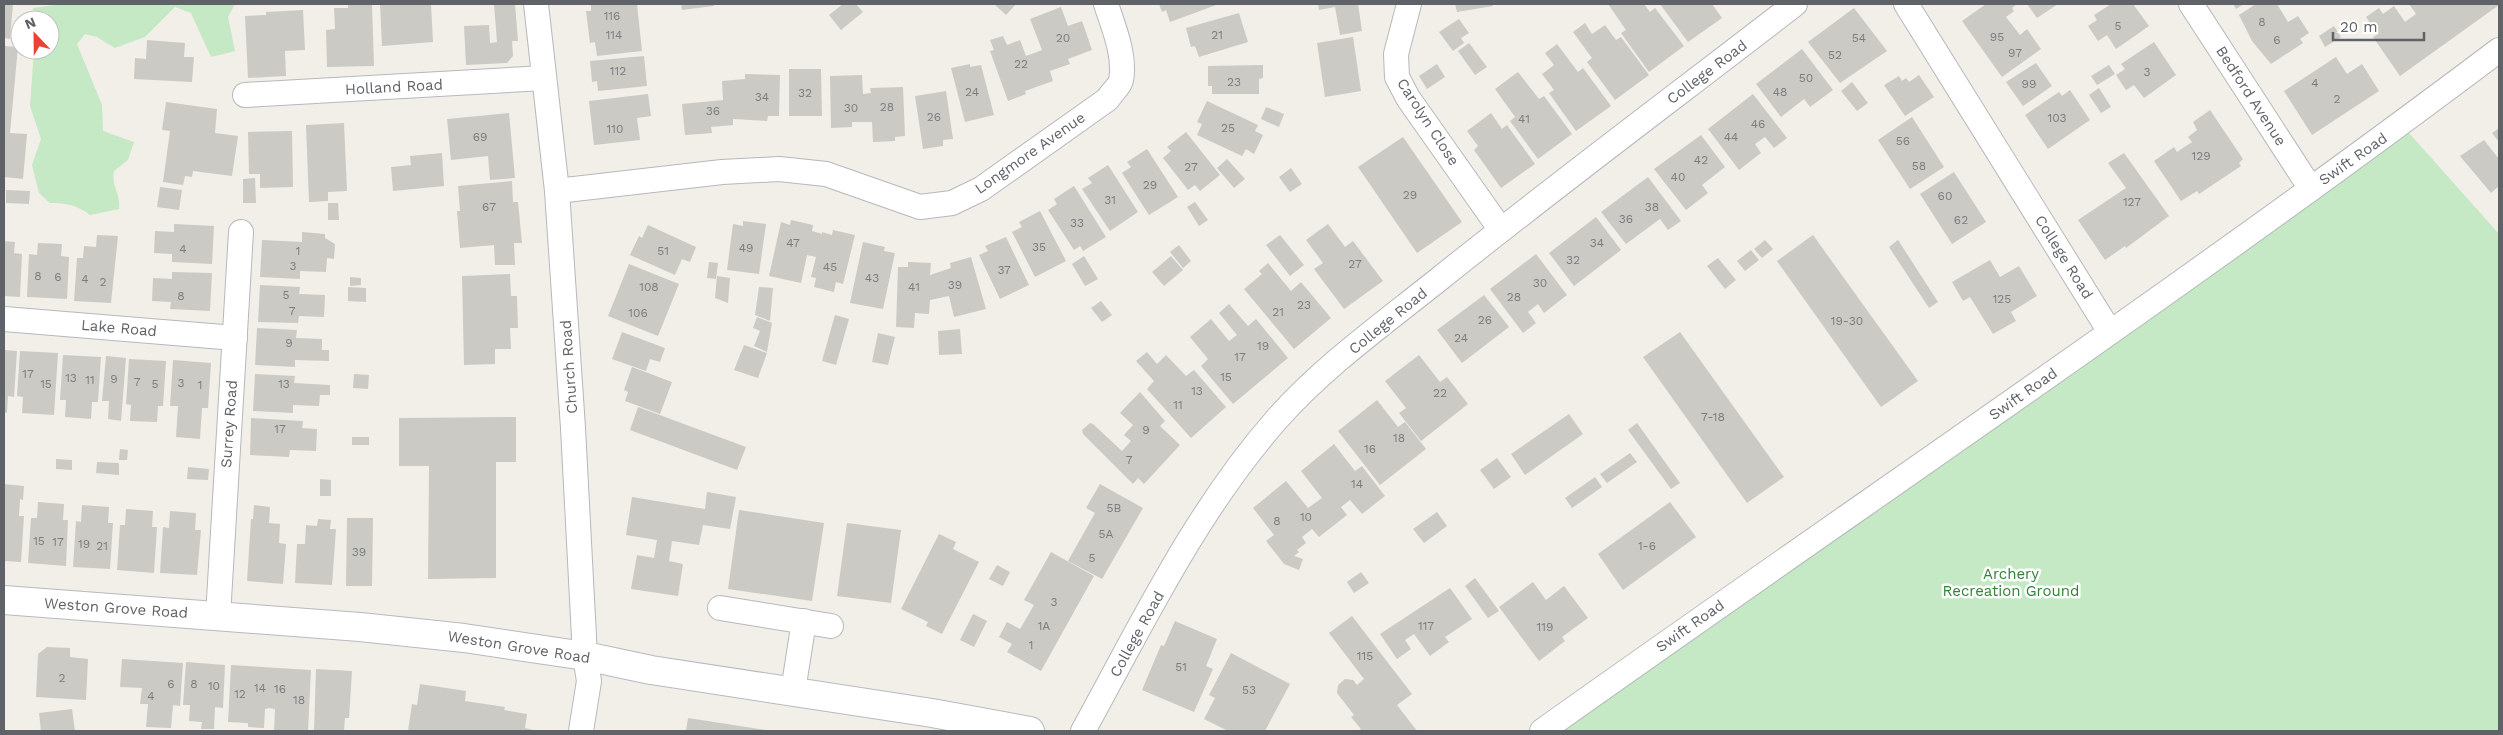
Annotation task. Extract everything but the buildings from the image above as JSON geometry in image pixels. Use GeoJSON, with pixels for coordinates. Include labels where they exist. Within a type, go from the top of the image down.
{"type":"FeatureCollection","features":[{"type":"Feature","properties":{"kind":"street","name":"Church Road"},"geometry":{"type":"LineString","coordinates":[[536,4],[557,191],[573,428],[585,656],[589,681],[581,731]]}},
{"type":"Feature","properties":{"kind":"street","name":"Longmore Avenue"},"geometry":{"type":"LineString","coordinates":[[557,191],[722,172],[779,168],[826,174],[920,207],[952,203],[981,189],[1108,99],[1121,81],[1121,62],[1106,4]]}},
{"type":"Feature","properties":{"kind":"street","name":"Carolyn Close"},"geometry":{"type":"LineString","coordinates":[[1409,4],[1396,54],[1396,77],[1413,105],[1501,230]]}},
{"type":"Feature","properties":{"kind":"street","name":"College Road"},"geometry":{"type":"LineString","coordinates":[[1083,731],[1196,528],[1245,458],[1279,418],[1318,378],[1501,230],[1795,4]]}},
{"type":"Feature","properties":{"kind":"street","name":"College Road"},"geometry":{"type":"LineString","coordinates":[[1906,4],[2110,332]]}},
{"type":"Feature","properties":{"kind":"street","name":"Bedford Avenue"},"geometry":{"type":"LineString","coordinates":[[2191,4],[2311,189]]}},
{"type":"Feature","properties":{"kind":"street","name":"Swift Road"},"geometry":{"type":"LineString","coordinates":[[1542,731],[2311,189],[2499,50]]}},
{"type":"Feature","properties":{"kind":"street","name":"Holland Road"},"geometry":{"type":"LineString","coordinates":[[244,95],[544,78]]}},
{"type":"Feature","properties":{"kind":"street","name":"Surrey Road"},"geometry":{"type":"LineString","coordinates":[[218,616],[241,232]]}},
{"type":"Feature","properties":{"kind":"street","name":"Lake Road"},"geometry":{"type":"LineString","coordinates":[[4,319],[235,338]]}},
{"type":"Feature","properties":{"kind":"street","name":"Weston Grove Road"},"geometry":{"type":"LineString","coordinates":[[4,600],[218,616],[464,638],[585,656],[650,670],[932,713],[1030,731]]}},
{"type":"Feature","properties":{"kind":"street"},"geometry":{"type":"LineString","coordinates":[[720,608],[830,626]]}},
{"type":"Feature","properties":{"kind":"street"},"geometry":{"type":"LineString","coordinates":[[793,691],[804,621]]}},
{"type":"Feature","properties":{"kind":"green space"},"geometry":{"type":"Polygon","coordinates":[[[63,4],[235,4],[228,17],[235,51],[211,57],[191,13],[175,7],[145,37],[115,48],[97,37],[85,34],[77,44],[102,105],[103,131],[134,142],[128,160],[114,171],[113,176],[119,199],[119,209],[90,215],[71,205],[50,203],[39,193],[32,165],[41,139],[30,106],[33,60],[60,60],[60,10],[33,10],[33,8],[63,4]]]}},
{"type":"Feature","properties":{"kind":"green space","name":"Archery Recreation Ground"},"geometry":{"type":"Polygon","coordinates":[[[2409,133],[2499,234],[2499,731],[1542,731],[2032,401],[2409,133]]]}}]}
